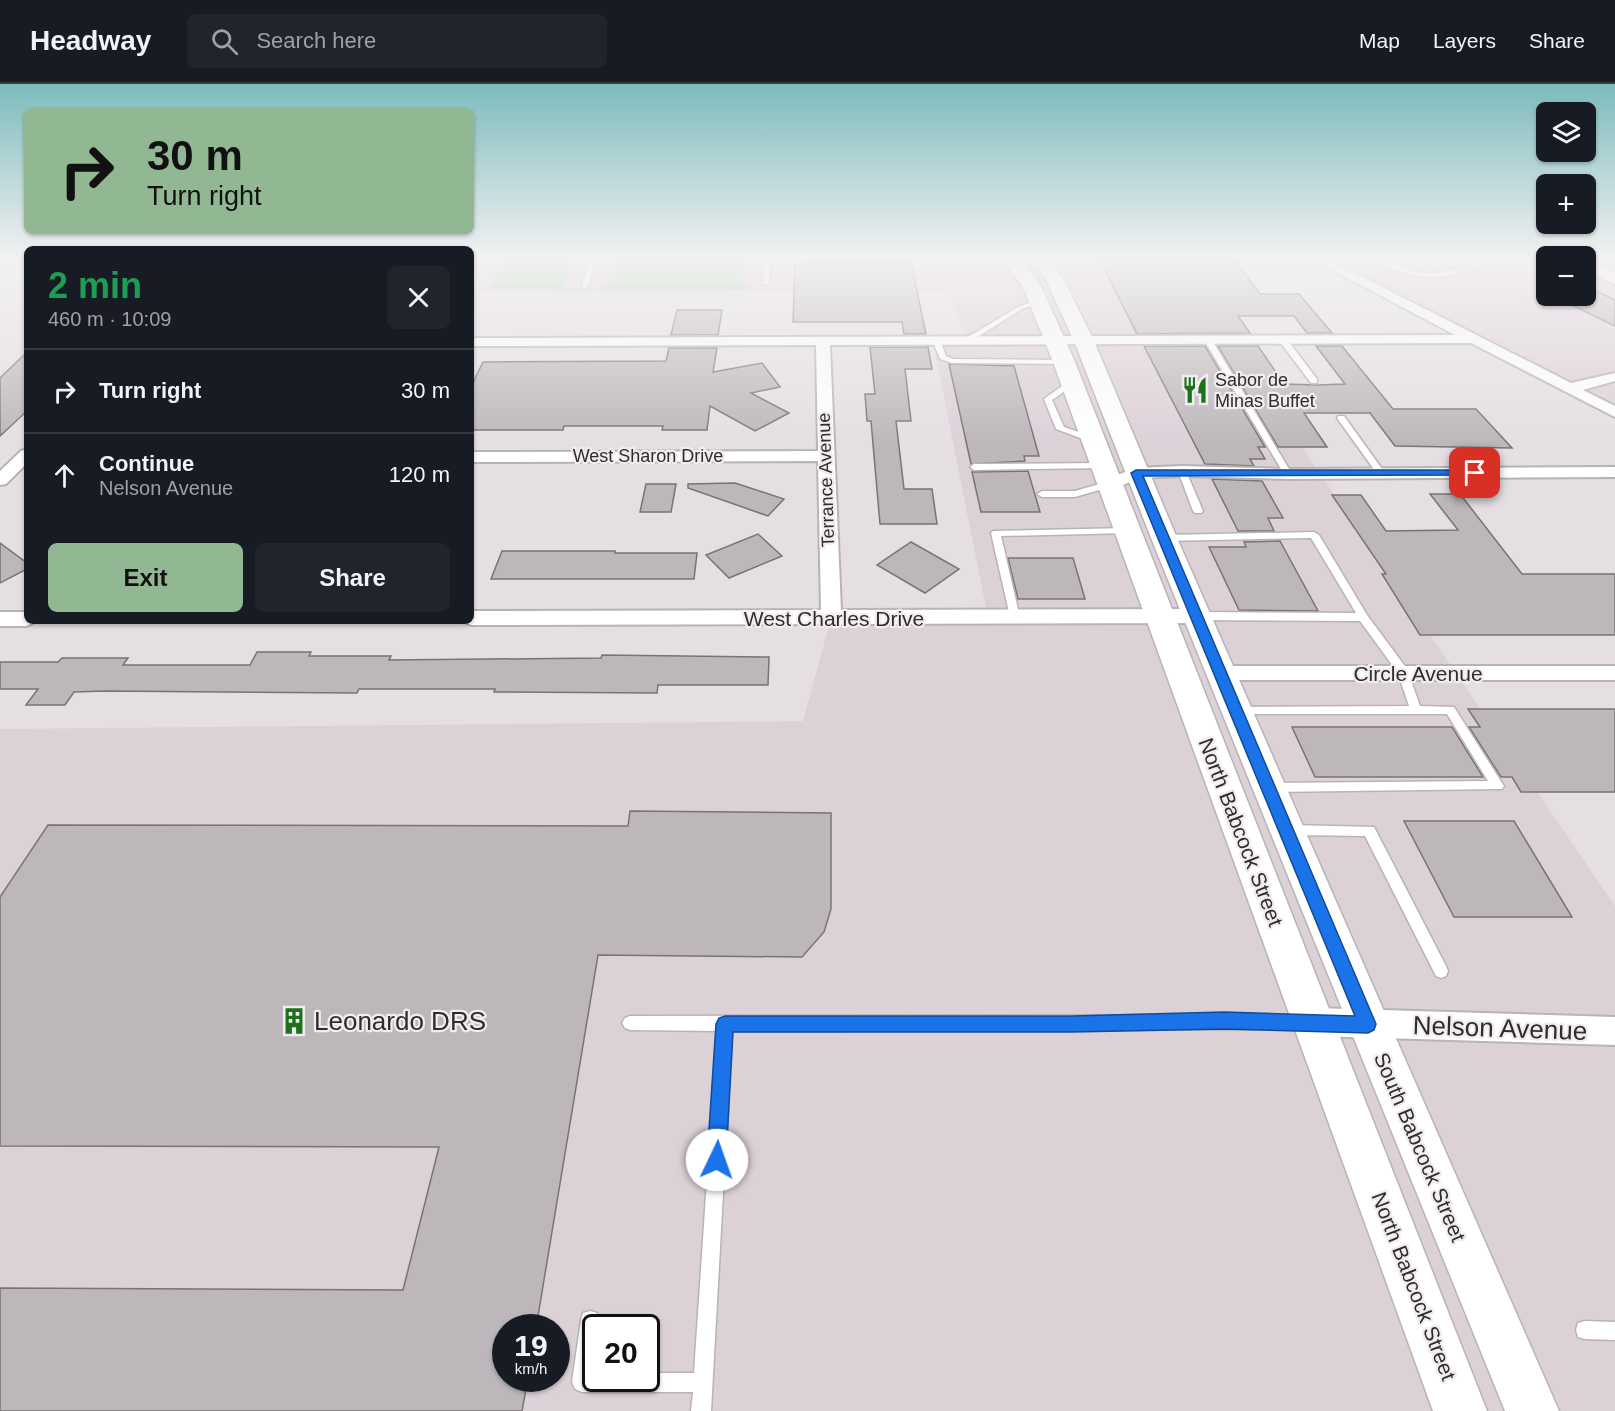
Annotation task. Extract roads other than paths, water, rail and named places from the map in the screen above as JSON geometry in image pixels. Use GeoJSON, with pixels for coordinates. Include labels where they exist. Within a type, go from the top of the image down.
{"type":"FeatureCollection","features":[{"type":"Feature","properties":{"kind":"main road","name":"North Babcock Street"},"geometry":{"type":"LineString","coordinates":[[1047,320],[1094,440],[1460,1411]]}},
{"type":"Feature","properties":{"kind":"main road"},"geometry":{"type":"LineString","coordinates":[[1074,320],[1084,341]]}},
{"type":"Feature","properties":{"kind":"main road","name":"South Babcock Street"},"geometry":{"type":"LineString","coordinates":[[1084,341],[1136,473],[1532,1411]]}},
{"type":"Feature","properties":{"kind":"street"},"geometry":{"type":"LineString","coordinates":[[1438,320],[1615,412]]}},
{"type":"Feature","properties":{"kind":"street"},"geometry":{"type":"LineString","coordinates":[[474,342],[1476,339]]}},
{"type":"Feature","properties":{"kind":"street","name":"Terrance Avenue"},"geometry":{"type":"LineString","coordinates":[[823,342],[831,618]]}},
{"type":"Feature","properties":{"kind":"street"},"geometry":{"type":"LineString","coordinates":[[1571,388],[1615,377]]}},
{"type":"Feature","properties":{"kind":"street","name":"West Sharon Drive"},"geometry":{"type":"LineString","coordinates":[[474,456],[825,456]]}},
{"type":"Feature","properties":{"kind":"street"},"geometry":{"type":"LineString","coordinates":[[0,480],[24,458]]}},
{"type":"Feature","properties":{"kind":"street"},"geometry":{"type":"LineString","coordinates":[[1107,475],[1182,471],[1288,474],[1615,472]]}},
{"type":"Feature","properties":{"kind":"street","name":"West Charles Drive"},"geometry":{"type":"LineString","coordinates":[[474,618],[1197,616]]}},
{"type":"Feature","properties":{"kind":"street"},"geometry":{"type":"LineString","coordinates":[[0,619],[24,619]]}},
{"type":"Feature","properties":{"kind":"street","name":"Circle Avenue"},"geometry":{"type":"LineString","coordinates":[[1220,673],[1615,673]]}},
{"type":"Feature","properties":{"kind":"street","name":"Nelson Avenue"},"geometry":{"type":"LineString","coordinates":[[1314,1022],[1615,1031]]}},
{"type":"Feature","properties":{"kind":"lane"},"geometry":{"type":"LineString","coordinates":[[965,341],[1000,320]]}},
{"type":"Feature","properties":{"kind":"lane"},"geometry":{"type":"LineString","coordinates":[[1208,340],[1288,474]]}},
{"type":"Feature","properties":{"kind":"lane"},"geometry":{"type":"LineString","coordinates":[[1283,340],[1314,381]]}},
{"type":"Feature","properties":{"kind":"lane"},"geometry":{"type":"LineString","coordinates":[[937,342],[943,357],[952,361],[1068,372]]}},
{"type":"Feature","properties":{"kind":"lane"},"geometry":{"type":"LineString","coordinates":[[1341,418],[1381,473]]}},
{"type":"Feature","properties":{"kind":"lane"},"geometry":{"type":"LineString","coordinates":[[974,468],[1107,475]]}},
{"type":"Feature","properties":{"kind":"lane"},"geometry":{"type":"LineString","coordinates":[[1182,471],[1198,511]]}},
{"type":"Feature","properties":{"kind":"lane"},"geometry":{"type":"LineString","coordinates":[[1042,494],[1075,494],[1107,475]]}},
{"type":"Feature","properties":{"kind":"lane"},"geometry":{"type":"LineString","coordinates":[[1014,618],[996,533],[1128,531]]}},
{"type":"Feature","properties":{"kind":"lane"},"geometry":{"type":"LineString","coordinates":[[1164,538],[1314,535],[1363,617],[1386,645],[1403,672],[1416,711]]}},
{"type":"Feature","properties":{"kind":"lane"},"geometry":{"type":"LineString","coordinates":[[1197,616],[1363,617]]}},
{"type":"Feature","properties":{"kind":"lane"},"geometry":{"type":"LineString","coordinates":[[1236,711],[1450,710],[1498,786],[1269,788]]}},
{"type":"Feature","properties":{"kind":"lane"},"geometry":{"type":"LineString","coordinates":[[1286,830],[1370,831],[1441,971]]}},
{"type":"Feature","properties":{"kind":"lane"},"geometry":{"type":"LineString","coordinates":[[630,1023],[1314,1022]]}},
{"type":"Feature","properties":{"kind":"lane"},"geometry":{"type":"LineString","coordinates":[[701,1411],[725,1024]]}},
{"type":"Feature","properties":{"kind":"lane"},"geometry":{"type":"LineString","coordinates":[[1585,1330],[1615,1331]]}},
{"type":"Feature","properties":{"kind":"lane"},"geometry":{"type":"LineString","coordinates":[[660,1383],[703,1383]]}},
{"type":"Feature","properties":{"kind":"place","name":"Sabor de Minas Buffet"},"geometry":{"type":"Point","coordinates":[1195,390]}},
{"type":"Feature","properties":{"kind":"place","name":"Leonardo DRS"},"geometry":{"type":"Point","coordinates":[294,1021]}}]}
